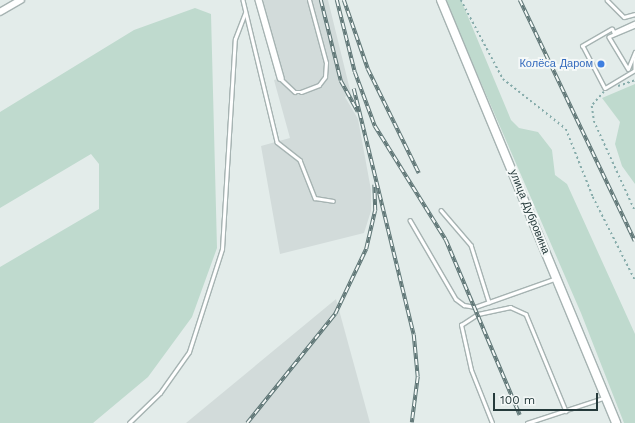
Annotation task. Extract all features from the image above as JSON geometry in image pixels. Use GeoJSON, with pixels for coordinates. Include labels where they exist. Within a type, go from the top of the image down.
{"type":"FeatureCollection","features":[{"type":"Feature","properties":{"kind":"main road","name":"улица Дубровина"},"geometry":{"type":"LineString","coordinates":[[441,0],[616,423]]}},
{"type":"Feature","properties":{"kind":"street"},"geometry":{"type":"LineString","coordinates":[[0,12],[21,0]]}},
{"type":"Feature","properties":{"kind":"street"},"geometry":{"type":"LineString","coordinates":[[259,0],[281,78]]}},
{"type":"Feature","properties":{"kind":"lane"},"geometry":{"type":"LineString","coordinates":[[243,0],[277,142],[300,160],[315,198],[333,201]]}},
{"type":"Feature","properties":{"kind":"lane"},"geometry":{"type":"LineString","coordinates":[[281,78],[285,85],[301,92],[319,85],[325,77],[326,63],[309,0]]}},
{"type":"Feature","properties":{"kind":"lane"},"geometry":{"type":"LineString","coordinates":[[608,0],[624,17],[635,14]]}},
{"type":"Feature","properties":{"kind":"lane"},"geometry":{"type":"LineString","coordinates":[[130,423],[160,393],[189,352],[222,249],[235,39],[246,13]]}},
{"type":"Feature","properties":{"kind":"lane"},"geometry":{"type":"LineString","coordinates":[[635,25],[609,37],[628,69],[635,52]]}},
{"type":"Feature","properties":{"kind":"lane"},"geometry":{"type":"LineString","coordinates":[[635,25],[614,33],[612,29],[583,46],[605,88],[635,70],[635,60]]}},
{"type":"Feature","properties":{"kind":"lane"},"geometry":{"type":"LineString","coordinates":[[441,210],[471,245],[489,302]]}},
{"type":"Feature","properties":{"kind":"lane"},"geometry":{"type":"LineString","coordinates":[[410,220],[456,299],[464,305],[475,307],[556,279]]}},
{"type":"Feature","properties":{"kind":"lane"},"geometry":{"type":"LineString","coordinates":[[492,423],[471,370],[461,325],[473,316],[510,306],[526,314],[566,411]]}},
{"type":"Feature","properties":{"kind":"lane"},"geometry":{"type":"LineString","coordinates":[[527,423],[606,398]]}},
{"type":"Feature","properties":{"kind":"path"},"geometry":{"type":"LineString","coordinates":[[461,0],[503,79],[566,129],[593,197],[635,280]]}},
{"type":"Feature","properties":{"kind":"path"},"geometry":{"type":"LineString","coordinates":[[635,80],[599,95],[592,106],[604,149],[635,211]]}},
{"type":"Feature","properties":{"kind":"shaded area"},"geometry":{"type":"Polygon","coordinates":[[[262,0],[328,0],[351,94],[345,97],[358,119],[371,190],[371,211],[364,233],[280,254],[261,146],[290,138],[274,80],[284,77],[262,0]]]}},
{"type":"Feature","properties":{"kind":"shaded area"},"geometry":{"type":"Polygon","coordinates":[[[336,299],[370,423],[186,423],[336,299]]]}},
{"type":"Feature","properties":{"kind":"green space"},"geometry":{"type":"Polygon","coordinates":[[[445,0],[461,0],[511,120],[519,128],[538,132],[552,150],[555,175],[567,184],[635,334],[635,423],[624,423],[581,313],[445,0]]]}},
{"type":"Feature","properties":{"kind":"green space"},"geometry":{"type":"Polygon","coordinates":[[[195,8],[211,14],[217,248],[192,317],[148,377],[93,423],[0,423],[0,267],[99,209],[99,164],[91,154],[0,208],[0,112],[134,30],[195,8]]]}},
{"type":"Feature","properties":{"kind":"green space"},"geometry":{"type":"Polygon","coordinates":[[[635,84],[635,184],[622,166],[615,144],[620,122],[602,98],[635,84]]]}},
{"type":"Feature","properties":{"kind":"railway"},"geometry":{"type":"LineString","coordinates":[[321,0],[341,81],[358,112]]}},
{"type":"Feature","properties":{"kind":"railway"},"geometry":{"type":"LineString","coordinates":[[337,0],[355,72],[375,126],[446,240],[520,415]]}},
{"type":"Feature","properties":{"kind":"railway"},"geometry":{"type":"LineString","coordinates":[[344,0],[368,69],[419,173]]}},
{"type":"Feature","properties":{"kind":"railway"},"geometry":{"type":"LineString","coordinates":[[520,0],[635,241]]}},
{"type":"Feature","properties":{"kind":"railway"},"geometry":{"type":"LineString","coordinates":[[354,89],[414,335],[418,377],[412,423]]}},
{"type":"Feature","properties":{"kind":"railway"},"geometry":{"type":"LineString","coordinates":[[247,423],[335,314],[366,249],[375,211],[374,185]]}},
{"type":"Feature","properties":{"kind":"place","name":"Колёса Даром"},"geometry":{"type":"Point","coordinates":[601,64]}}]}
